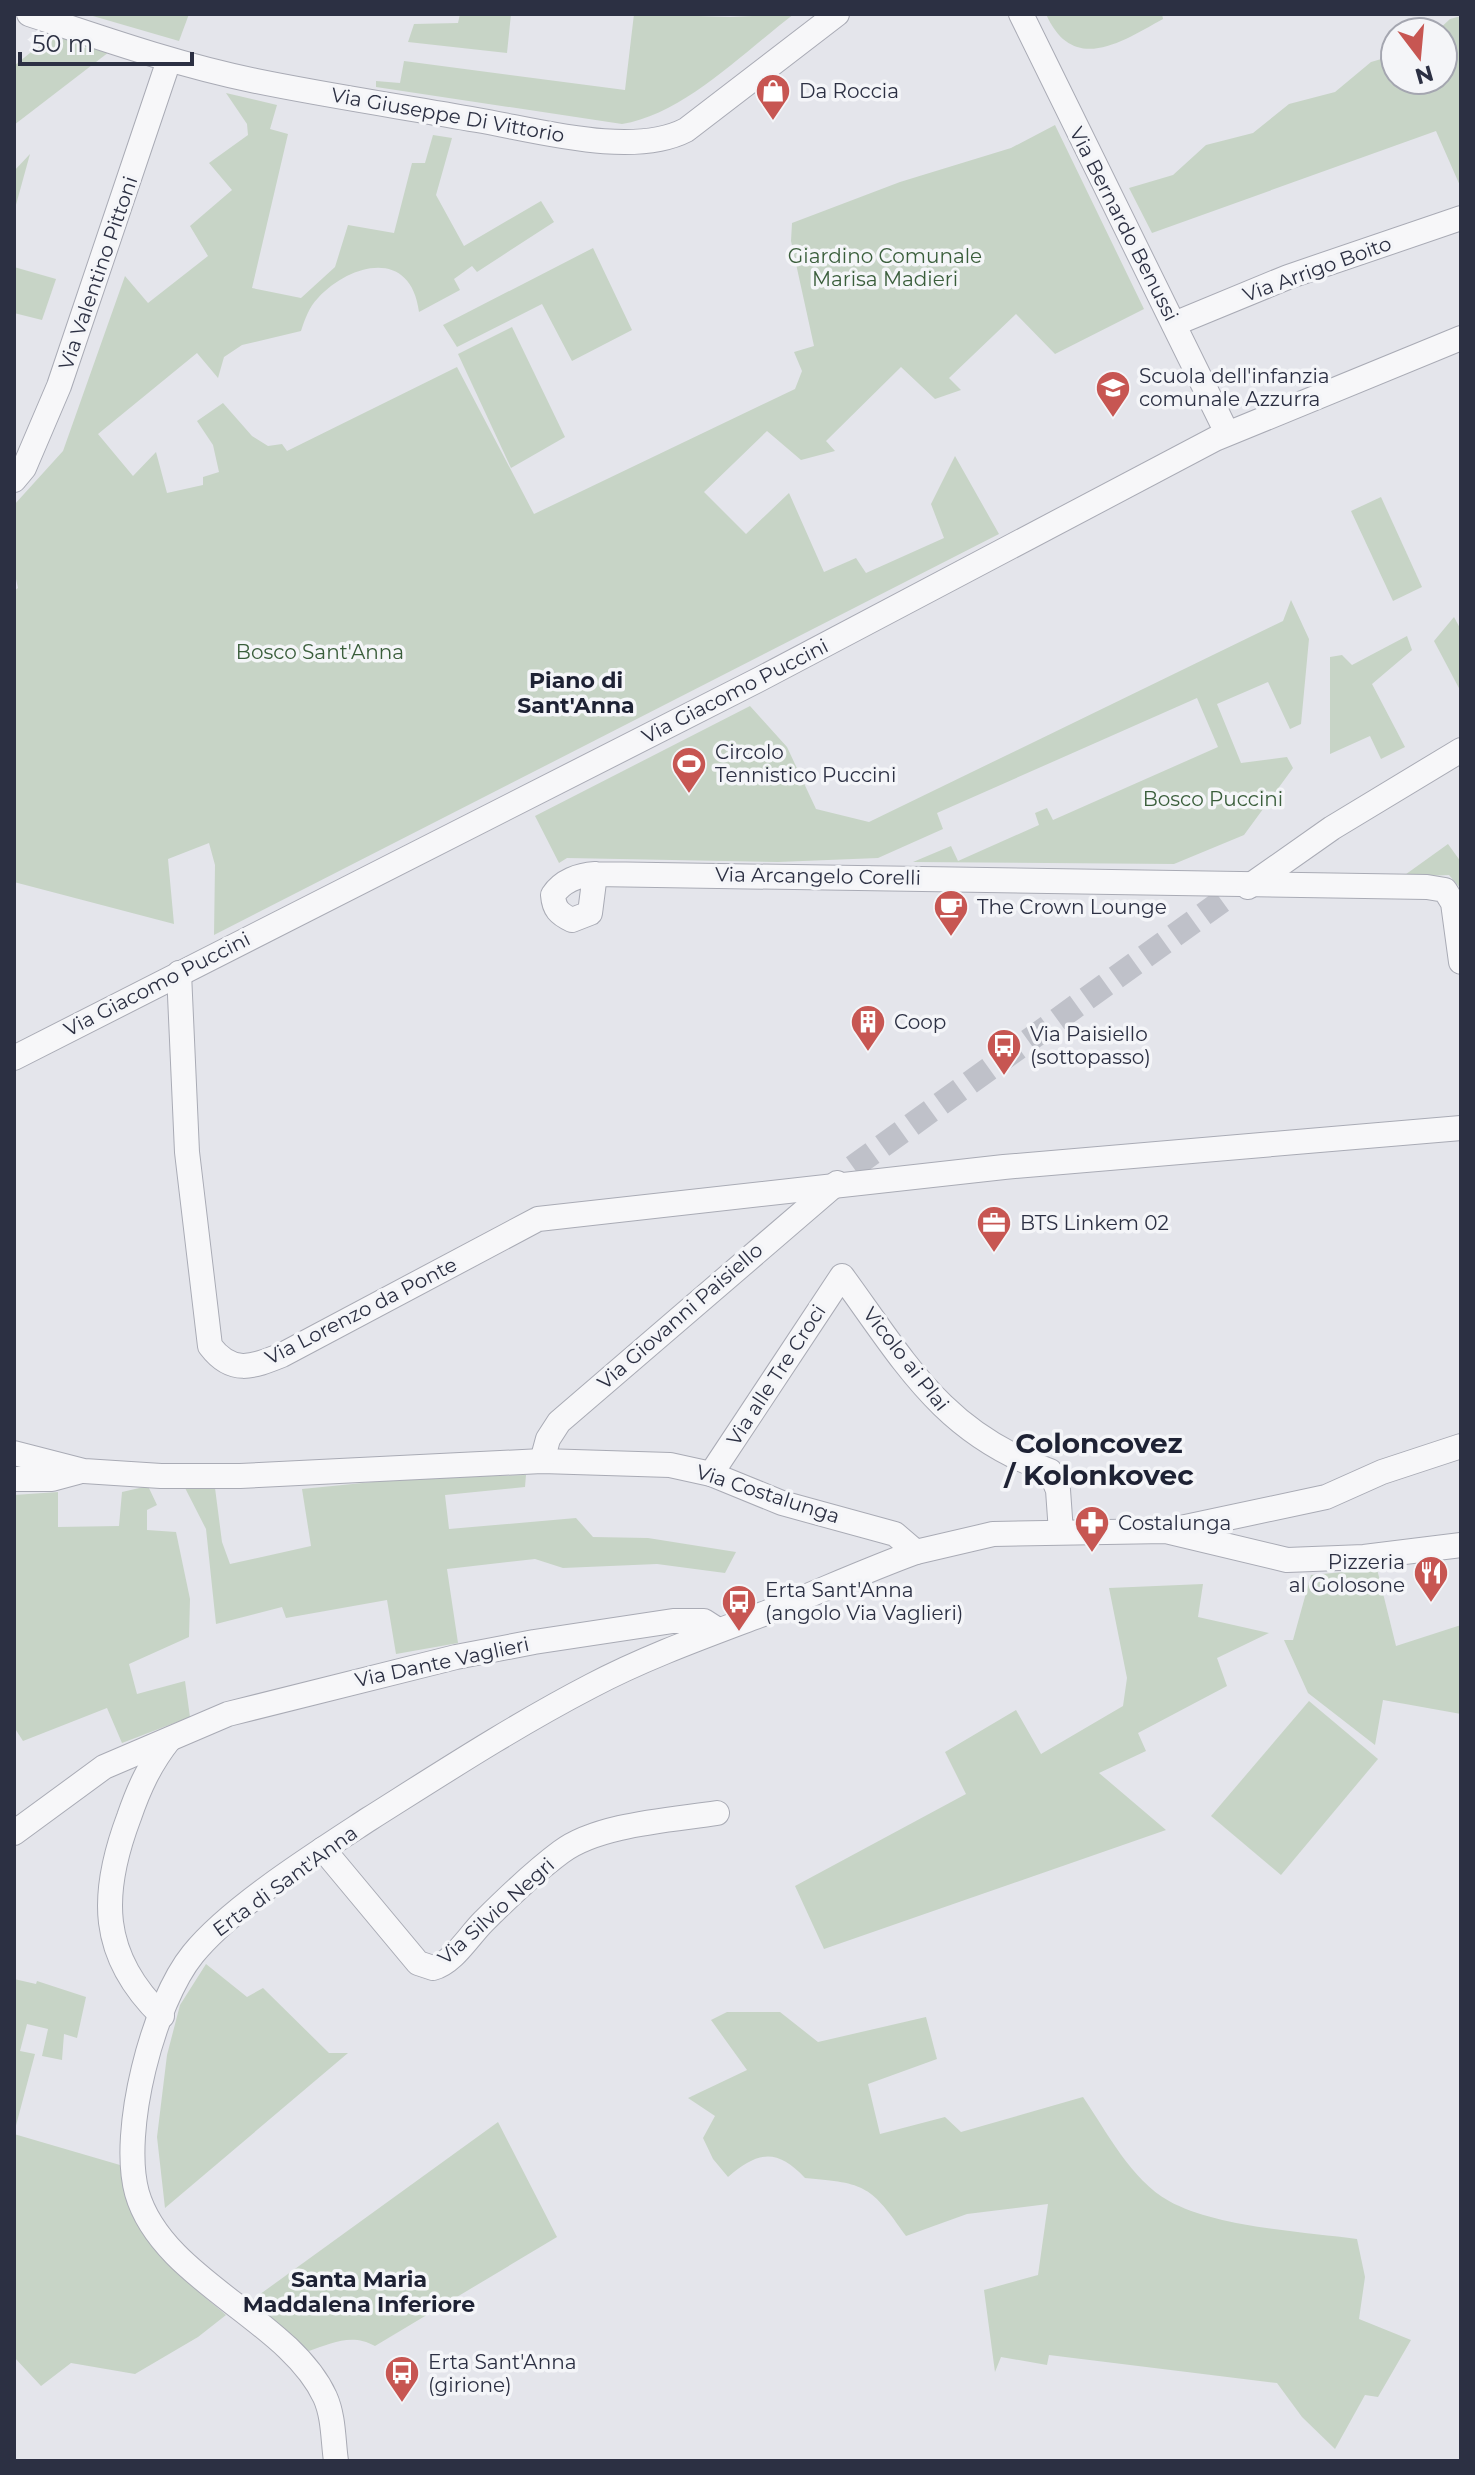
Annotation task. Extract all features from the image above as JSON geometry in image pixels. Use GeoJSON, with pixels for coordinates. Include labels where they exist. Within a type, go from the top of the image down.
{"type":"FeatureCollection","features":[{"type":"Feature","properties":{"kind":"street","name":"Via Giuseppe Di Vittorio"},"geometry":{"type":"LineString","coordinates":[[29,14],[169,60],[255,81],[572,136],[639,142],[666,140],[686,130],[837,14]]}},
{"type":"Feature","properties":{"kind":"street","name":"Via Bernardo Benussi"},"geometry":{"type":"LineString","coordinates":[[1021,14],[1227,433]]}},
{"type":"Feature","properties":{"kind":"street","name":"Via Valentino Pittoni"},"geometry":{"type":"LineString","coordinates":[[14,480],[24,468],[59,386],[169,60]]}},
{"type":"Feature","properties":{"kind":"street","name":"Via Arrigo Boito"},"geometry":{"type":"LineString","coordinates":[[1174,324],[1288,277],[1461,218]]}},
{"type":"Feature","properties":{"kind":"street","name":"Via Giacomo Puccini"},"geometry":{"type":"LineString","coordinates":[[14,1058],[760,679],[1227,433],[1461,338]]}},
{"type":"Feature","properties":{"kind":"street"},"geometry":{"type":"LineString","coordinates":[[1236,896],[1332,828],[1461,750]]}},
{"type":"Feature","properties":{"kind":"street","name":"Via Arcangelo Corelli"},"geometry":{"type":"LineString","coordinates":[[595,874],[1236,896],[1334,887],[1445,890],[1453,903],[1461,962]]}},
{"type":"Feature","properties":{"kind":"street","name":"Via Lorenzo da Ponte"},"geometry":{"type":"LineString","coordinates":[[179,973],[187,1152],[210,1346],[221,1361],[238,1366],[257,1365],[282,1355],[538,1219],[851,1173]]}},
{"type":"Feature","properties":{"kind":"street"},"geometry":{"type":"LineString","coordinates":[[851,1173],[1461,1128]]}},
{"type":"Feature","properties":{"kind":"street","name":"Via Giovanni Paisiello"},"geometry":{"type":"LineString","coordinates":[[542,1461],[548,1439],[559,1422],[851,1173]]}},
{"type":"Feature","properties":{"kind":"street","name":"Via alle Tre Croci"},"geometry":{"type":"LineString","coordinates":[[711,1474],[842,1276]]}},
{"type":"Feature","properties":{"kind":"street","name":"Vicolo ai Plai"},"geometry":{"type":"LineString","coordinates":[[842,1276],[929,1393],[960,1424],[1025,1462],[1050,1471],[1058,1490],[1061,1532]]}},
{"type":"Feature","properties":{"kind":"street"},"geometry":{"type":"LineString","coordinates":[[916,1552],[993,1534],[1166,1531],[1326,1497],[1382,1472],[1461,1446]]}},
{"type":"Feature","properties":{"kind":"street","name":"Via Costalunga"},"geometry":{"type":"LineString","coordinates":[[14,1453],[84,1471],[240,1476],[542,1461],[621,1461],[670,1465],[711,1474],[782,1503],[895,1534],[916,1552]]}},
{"type":"Feature","properties":{"kind":"street"},"geometry":{"type":"LineString","coordinates":[[14,1479],[52,1479],[84,1471]]}},
{"type":"Feature","properties":{"kind":"street"},"geometry":{"type":"LineString","coordinates":[[1166,1531],[1287,1560],[1364,1557],[1461,1545]]}},
{"type":"Feature","properties":{"kind":"street","name":"Erta di Sant'Anna"},"geometry":{"type":"LineString","coordinates":[[336,2461],[329,2411],[315,2381],[283,2346],[163,2240],[138,2197],[131,2147],[143,2084],[162,2016],[178,1975],[210,1935],[323,1849],[541,1713],[594,1684],[718,1630],[916,1552]]}},
{"type":"Feature","properties":{"kind":"street","name":"Via Dante Vaglieri"},"geometry":{"type":"LineString","coordinates":[[14,1833],[104,1767],[170,1738],[258,1706],[521,1644],[673,1621],[704,1621],[718,1630]]}},
{"type":"Feature","properties":{"kind":"street"},"geometry":{"type":"LineString","coordinates":[[162,2016],[140,1996],[123,1967],[113,1930],[109,1879],[139,1791],[152,1761],[170,1738]]}},
{"type":"Feature","properties":{"kind":"street","name":"Via Silvio Negri"},"geometry":{"type":"LineString","coordinates":[[323,1849],[418,1963],[433,1968],[447,1961],[485,1920],[563,1850],[585,1839],[613,1831],[717,1813]]}},
{"type":"Feature","properties":{"kind":"green space"},"geometry":{"type":"Polygon","coordinates":[[[86,14],[189,14],[179,41],[86,14]]]}},
{"type":"Feature","properties":{"kind":"green space"},"geometry":{"type":"Polygon","coordinates":[[[460,14],[511,14],[507,53],[408,42],[414,24],[458,23],[460,14]]]}},
{"type":"Feature","properties":{"kind":"green space"},"geometry":{"type":"Polygon","coordinates":[[[634,14],[730,17],[794,14],[690,95],[645,118],[622,124],[376,87],[376,81],[400,83],[404,61],[625,90],[634,14]]]}},
{"type":"Feature","properties":{"kind":"green space"},"geometry":{"type":"Polygon","coordinates":[[[1046,14],[1162,14],[1163,19],[1115,44],[1084,48],[1070,44],[1057,33],[1046,14]]]}},
{"type":"Feature","properties":{"kind":"green space"},"geometry":{"type":"Polygon","coordinates":[[[1459,17],[1461,188],[1436,131],[1152,233],[1129,188],[1173,175],[1206,145],[1253,133],[1289,104],[1335,92],[1371,62],[1379,60],[1379,96],[1459,96],[1459,17]]]}},
{"type":"Feature","properties":{"kind":"green space"},"geometry":{"type":"Polygon","coordinates":[[[52,35],[109,52],[14,125],[14,66],[52,35]]]}},
{"type":"Feature","properties":{"kind":"green space","name":"Bosco Sant'Anna"},"geometry":{"type":"Polygon","coordinates":[[[226,93],[277,105],[270,129],[288,134],[252,288],[301,298],[335,267],[348,225],[394,233],[412,163],[425,163],[433,135],[452,138],[436,195],[464,246],[541,201],[554,222],[477,272],[472,266],[454,279],[460,290],[419,312],[414,292],[405,278],[392,270],[363,270],[347,276],[318,298],[301,331],[242,345],[224,357],[218,378],[197,353],[98,434],[133,476],[156,452],[167,493],[203,485],[203,477],[219,472],[213,445],[197,421],[223,403],[252,436],[268,446],[282,444],[287,451],[457,367],[534,514],[795,389],[802,371],[794,352],[814,346],[791,241],[792,223],[900,182],[1011,148],[1055,125],[1144,309],[1055,354],[1016,314],[949,378],[961,390],[935,399],[901,367],[826,441],[835,451],[801,460],[767,431],[704,492],[746,534],[789,493],[824,572],[856,558],[866,573],[944,538],[931,504],[955,456],[999,534],[214,935],[215,865],[209,843],[168,859],[174,924],[14,882],[14,591],[18,588],[14,570],[14,505],[63,451],[125,276],[148,303],[208,256],[190,226],[232,190],[209,163],[248,135],[247,124],[226,93]]]}},
{"type":"Feature","properties":{"kind":"green space"},"geometry":{"type":"Polygon","coordinates":[[[30,154],[14,212],[14,171],[30,154]]]}},
{"type":"Feature","properties":{"kind":"green space"},"geometry":{"type":"Polygon","coordinates":[[[593,248],[632,330],[572,361],[542,304],[457,347],[443,325],[593,248]]]}},
{"type":"Feature","properties":{"kind":"green space"},"geometry":{"type":"Polygon","coordinates":[[[14,267],[56,279],[42,320],[14,313],[14,267]]]}},
{"type":"Feature","properties":{"kind":"green space"},"geometry":{"type":"Polygon","coordinates":[[[512,327],[565,437],[511,468],[458,354],[512,327]]]}},
{"type":"Feature","properties":{"kind":"green space"},"geometry":{"type":"Polygon","coordinates":[[[1381,497],[1422,587],[1393,601],[1351,511],[1381,497]]]}},
{"type":"Feature","properties":{"kind":"green space","name":"Bosco Puccini"},"geometry":{"type":"Polygon","coordinates":[[[1291,600],[1309,639],[1301,724],[1290,729],[1268,682],[1217,704],[1241,763],[1287,757],[1293,768],[1244,835],[1174,864],[913,862],[951,846],[958,861],[1039,825],[1035,813],[1047,808],[1053,820],[1218,747],[1197,698],[937,813],[943,829],[878,858],[778,862],[567,858],[559,863],[535,816],[750,706],[787,747],[816,809],[869,822],[1283,621],[1291,600]]]}},
{"type":"Feature","properties":{"kind":"green space"},"geometry":{"type":"Polygon","coordinates":[[[1454,617],[1461,630],[1461,692],[1434,641],[1454,617]]]}},
{"type":"Feature","properties":{"kind":"green space"},"geometry":{"type":"Polygon","coordinates":[[[1407,636],[1412,650],[1372,684],[1405,747],[1381,759],[1370,736],[1330,754],[1330,657],[1342,655],[1352,665],[1407,636]]]}},
{"type":"Feature","properties":{"kind":"green space"},"geometry":{"type":"Polygon","coordinates":[[[1448,844],[1461,862],[1461,889],[1449,875],[1402,877],[1448,844]]]}},
{"type":"Feature","properties":{"kind":"green space"},"geometry":{"type":"Polygon","coordinates":[[[526,1475],[525,1487],[445,1495],[449,1529],[576,1518],[593,1537],[648,1538],[736,1552],[725,1573],[657,1564],[563,1568],[535,1559],[447,1569],[458,1643],[396,1654],[387,1600],[286,1618],[282,1607],[216,1624],[206,1529],[183,1484],[215,1488],[222,1542],[230,1564],[311,1546],[302,1489],[413,1478],[526,1475]]]}},
{"type":"Feature","properties":{"kind":"green space"},"geometry":{"type":"Polygon","coordinates":[[[148,1486],[157,1505],[147,1510],[147,1530],[176,1532],[190,1599],[189,1637],[129,1664],[137,1694],[185,1681],[190,1717],[122,1743],[107,1708],[23,1741],[14,1727],[14,1495],[58,1492],[58,1527],[119,1526],[122,1492],[148,1486]]]}},
{"type":"Feature","properties":{"kind":"green space"},"geometry":{"type":"Polygon","coordinates":[[[1377,1569],[1396,1646],[1461,1625],[1461,1714],[1383,1700],[1375,1745],[1308,1693],[1284,1640],[1293,1640],[1311,1575],[1377,1569]]]}},
{"type":"Feature","properties":{"kind":"green space"},"geometry":{"type":"Polygon","coordinates":[[[1203,1584],[1198,1617],[1269,1633],[1217,1658],[1227,1686],[1138,1733],[1146,1751],[1099,1773],[1166,1830],[824,1949],[795,1886],[966,1794],[945,1752],[1016,1710],[1041,1754],[1123,1706],[1127,1678],[1109,1588],[1203,1584]]]}},
{"type":"Feature","properties":{"kind":"green space"},"geometry":{"type":"Polygon","coordinates":[[[1309,1701],[1378,1759],[1281,1875],[1211,1816],[1309,1701]]]}},
{"type":"Feature","properties":{"kind":"green space"},"geometry":{"type":"Polygon","coordinates":[[[206,1964],[247,1997],[263,1988],[329,2053],[348,2053],[165,2208],[157,2137],[167,2055],[180,2005],[206,1964]]]}},
{"type":"Feature","properties":{"kind":"green space"},"geometry":{"type":"Polygon","coordinates":[[[14,1979],[36,1984],[37,1981],[86,1997],[77,2038],[64,2034],[62,2060],[42,2056],[48,2029],[27,2024],[20,2051],[35,2054],[14,2133],[14,1979]]]}},
{"type":"Feature","properties":{"kind":"green space"},"geometry":{"type":"Polygon","coordinates":[[[727,2012],[780,2012],[818,2042],[926,2017],[937,2059],[868,2084],[880,2134],[945,2117],[961,2132],[1083,2097],[1131,2168],[1169,2201],[1188,2210],[1235,2223],[1357,2239],[1365,2277],[1359,2319],[1411,2340],[1378,2397],[1365,2395],[1335,2449],[1302,2417],[1277,2383],[1049,2355],[1047,2365],[1001,2357],[995,2372],[984,2290],[1038,2275],[1048,2204],[967,2214],[906,2236],[884,2207],[865,2190],[842,2182],[805,2178],[795,2168],[776,2158],[758,2158],[728,2177],[713,2159],[703,2138],[715,2116],[688,2098],[747,2070],[711,2020],[727,2012]]]}},
{"type":"Feature","properties":{"kind":"green space"},"geometry":{"type":"Polygon","coordinates":[[[498,2122],[557,2237],[375,2346],[350,2340],[309,2351],[252,2300],[498,2122]]]}},
{"type":"Feature","properties":{"kind":"green space"},"geometry":{"type":"Polygon","coordinates":[[[14,2134],[120,2165],[136,2215],[157,2251],[226,2315],[198,2337],[135,2374],[71,2363],[41,2386],[14,2357],[14,2134]]]}},
{"type":"Feature","properties":{"kind":"tunnel"},"geometry":{"type":"LineString","coordinates":[[853,1167],[1222,901]]}},
{"type":"Feature","properties":{"kind":"place","name":"Da Roccia"},"geometry":{"type":"Point","coordinates":[773,122]}},
{"type":"Feature","properties":{"kind":"place","name":"Scuola dell'infanzia comunale Azzurra"},"geometry":{"type":"Point","coordinates":[1113,419]}},
{"type":"Feature","properties":{"kind":"place","name":"Circolo Tennistico Puccini"},"geometry":{"type":"Point","coordinates":[689,795]}},
{"type":"Feature","properties":{"kind":"place","name":"The Crown Lounge"},"geometry":{"type":"Point","coordinates":[951,938]}},
{"type":"Feature","properties":{"kind":"place","name":"Coop"},"geometry":{"type":"Point","coordinates":[868,1053]}},
{"type":"Feature","properties":{"kind":"place","name":"Via Paisiello (sottopasso)"},"geometry":{"type":"Point","coordinates":[1004,1077]}},
{"type":"Feature","properties":{"kind":"place","name":"BTS Linkem 02"},"geometry":{"type":"Point","coordinates":[994,1254]}},
{"type":"Feature","properties":{"kind":"place","name":"Costalunga"},"geometry":{"type":"Point","coordinates":[1092,1554]}},
{"type":"Feature","properties":{"kind":"place","name":"Pizzeria al Golosone"},"geometry":{"type":"Point","coordinates":[1431,1604]}},
{"type":"Feature","properties":{"kind":"place","name":"Erta Sant'Anna (angolo Via Vaglieri)"},"geometry":{"type":"Point","coordinates":[739,1633]}},
{"type":"Feature","properties":{"kind":"place","name":"Erta Sant'Anna (girione)"},"geometry":{"type":"Point","coordinates":[402,2404]}},
{"type":"Feature","properties":{"kind":"district","name":"Piano di Sant'Anna"},"geometry":{"type":"Point","coordinates":[576,692]}},
{"type":"Feature","properties":{"kind":"district","name":"Coloncovez / Kolonkovec"},"geometry":{"type":"Point","coordinates":[1099,1459]}},
{"type":"Feature","properties":{"kind":"district","name":"Santa Maria Maddalena Inferiore"},"geometry":{"type":"Point","coordinates":[359,2292]}},
{"type":"Feature","properties":{"kind":"park label","name":"Giardino Comunale Marisa Madieri"},"geometry":{"type":"Point","coordinates":[885,268]}}]}
